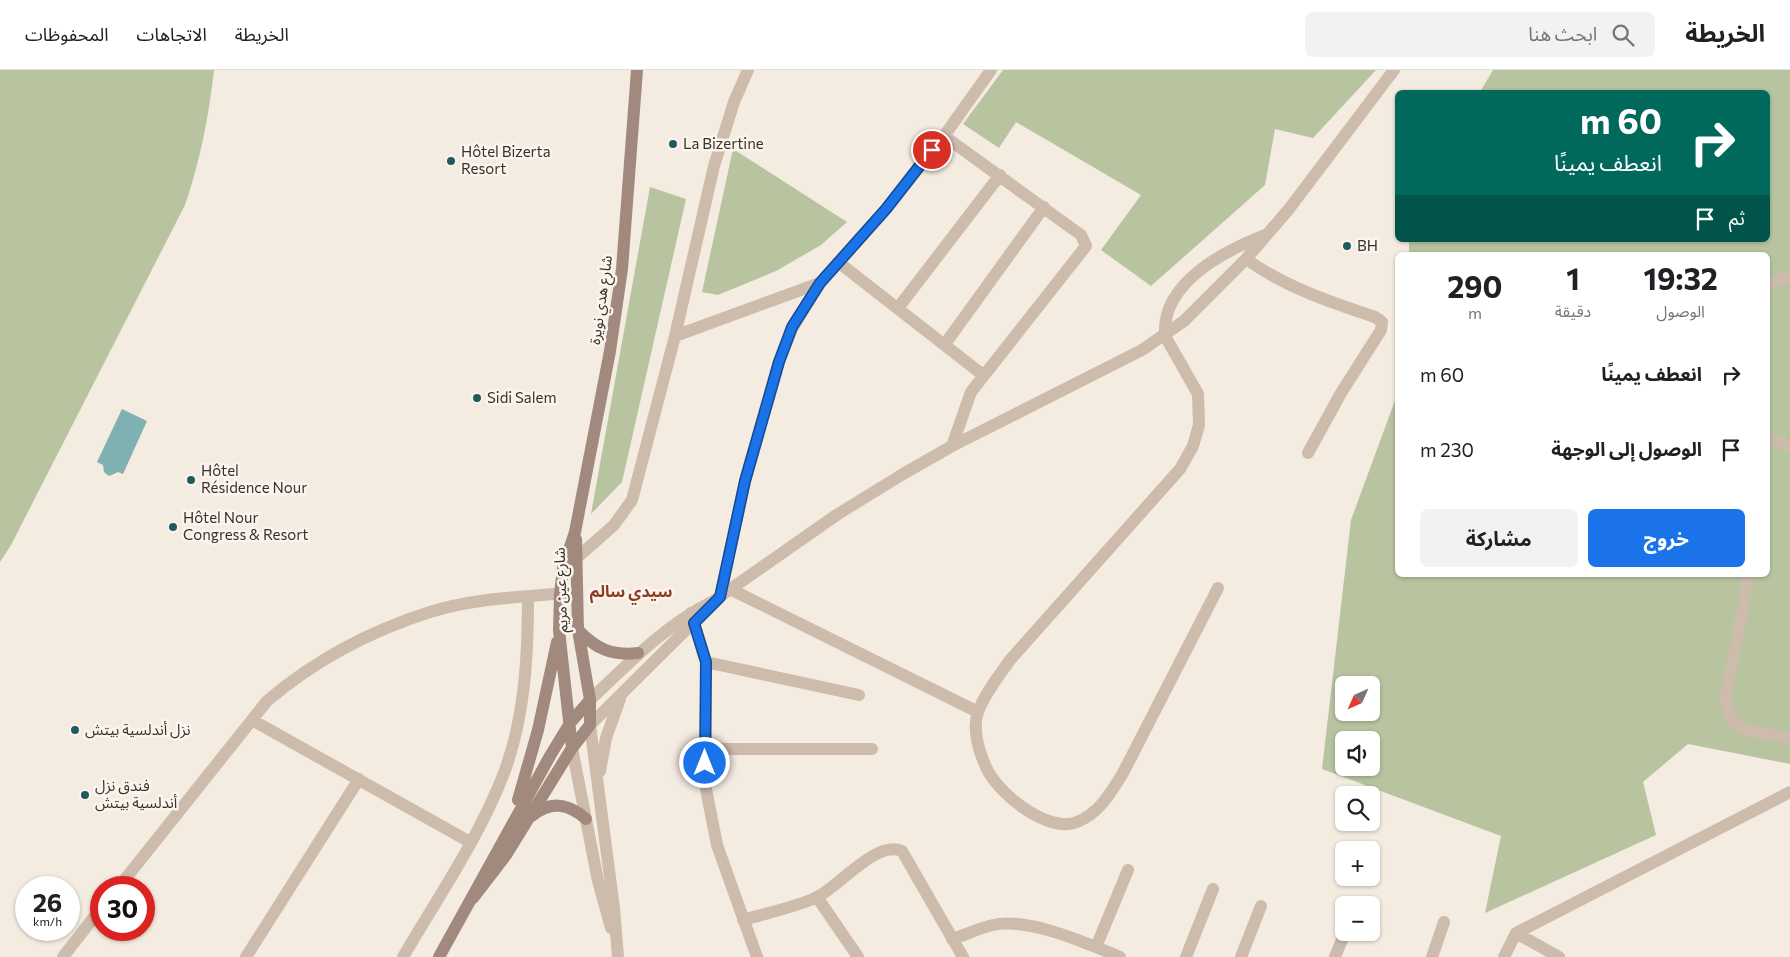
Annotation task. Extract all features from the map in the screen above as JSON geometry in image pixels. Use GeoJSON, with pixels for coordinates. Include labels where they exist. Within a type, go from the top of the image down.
{"type":"FeatureCollection","features":[{"type":"Feature","properties":{"kind":"main road","name":"شارع هدي نويرة"},"geometry":{"type":"LineString","coordinates":[[575,532],[610,352],[622,269],[638,70]]}},
{"type":"Feature","properties":{"kind":"main road","name":"شارع عين مريم"},"geometry":{"type":"LineString","coordinates":[[575,532],[578,630],[590,700],[590,725]]}},
{"type":"Feature","properties":{"kind":"main road","name":"شارع عين مريم"},"geometry":{"type":"LineString","coordinates":[[572,748],[559,630],[563,568],[575,532]]}},
{"type":"Feature","properties":{"kind":"main road"},"geometry":{"type":"LineString","coordinates":[[509,828],[538,730],[559,630]]}},
{"type":"Feature","properties":{"kind":"main road"},"geometry":{"type":"LineString","coordinates":[[578,630],[590,643],[605,651],[621,655],[638,653]]}},
{"type":"Feature","properties":{"kind":"main road"},"geometry":{"type":"LineString","coordinates":[[439,957],[473,898],[509,828],[570,724],[590,700]]}},
{"type":"Feature","properties":{"kind":"main road"},"geometry":{"type":"LineString","coordinates":[[473,898],[491,876],[572,748],[590,725]]}},
{"type":"Feature","properties":{"kind":"main road"},"geometry":{"type":"LineString","coordinates":[[530,817],[540,809],[552,805],[571,808],[586,820]]}},
{"type":"Feature","properties":{"kind":"street"},"geometry":{"type":"LineString","coordinates":[[563,568],[577,559],[614,525],[632,500],[675,336],[714,166],[734,102],[748,70]]}},
{"type":"Feature","properties":{"kind":"street"},"geometry":{"type":"LineString","coordinates":[[716,599],[745,481],[779,362],[792,327],[820,283],[886,209],[944,136],[991,70]]}},
{"type":"Feature","properties":{"kind":"street"},"geometry":{"type":"LineString","coordinates":[[590,700],[638,653],[692,618],[730,588],[838,514],[952,446],[1142,350],[1165,336],[1184,321],[1246,259],[1268,234],[1394,70]]}},
{"type":"Feature","properties":{"kind":"street"},"geometry":{"type":"LineString","coordinates":[[944,136],[1081,235],[1086,246],[971,392],[952,446]]}},
{"type":"Feature","properties":{"kind":"street"},"geometry":{"type":"LineString","coordinates":[[898,308],[1000,175]]}},
{"type":"Feature","properties":{"kind":"street"},"geometry":{"type":"LineString","coordinates":[[945,344],[1044,208]]}},
{"type":"Feature","properties":{"kind":"street"},"geometry":{"type":"LineString","coordinates":[[1218,588],[1123,773],[1109,797],[1094,812],[1077,822],[1062,826],[1045,822],[1015,801],[999,785],[986,769],[979,747],[976,731],[978,712],[1010,660],[1180,469],[1193,446],[1199,425],[1198,394],[1165,336],[1164,322],[1169,307],[1174,298],[1195,275],[1218,256],[1268,234]]}},
{"type":"Feature","properties":{"kind":"street"},"geometry":{"type":"LineString","coordinates":[[1246,259],[1267,274],[1286,284],[1375,317],[1382,322],[1381,330],[1340,393],[1308,453]]}},
{"type":"Feature","properties":{"kind":"street"},"geometry":{"type":"LineString","coordinates":[[838,262],[945,344],[983,376]]}},
{"type":"Feature","properties":{"kind":"street"},"geometry":{"type":"LineString","coordinates":[[1770,283],[1790,275]]}},
{"type":"Feature","properties":{"kind":"street"},"geometry":{"type":"LineString","coordinates":[[675,336],[820,283]]}},
{"type":"Feature","properties":{"kind":"street"},"geometry":{"type":"LineString","coordinates":[[1770,439],[1790,447]]}},
{"type":"Feature","properties":{"kind":"street"},"geometry":{"type":"LineString","coordinates":[[1749,577],[1726,692],[1727,707],[1733,722],[1745,730],[1790,738]]}},
{"type":"Feature","properties":{"kind":"street"},"geometry":{"type":"LineString","coordinates":[[730,588],[978,712]]}},
{"type":"Feature","properties":{"kind":"street"},"geometry":{"type":"LineString","coordinates":[[128,876],[267,701],[293,679],[324,659],[383,631],[431,612],[472,603],[577,592]]}},
{"type":"Feature","properties":{"kind":"street"},"geometry":{"type":"LineString","coordinates":[[403,957],[470,842],[504,772],[515,734],[528,644],[528,596]]}},
{"type":"Feature","properties":{"kind":"street"},"geometry":{"type":"LineString","coordinates":[[692,618],[706,662],[706,789],[718,845],[757,957]]}},
{"type":"Feature","properties":{"kind":"street"},"geometry":{"type":"LineString","coordinates":[[590,725],[692,618]]}},
{"type":"Feature","properties":{"kind":"street"},"geometry":{"type":"LineString","coordinates":[[706,662],[859,695]]}},
{"type":"Feature","properties":{"kind":"street"},"geometry":{"type":"LineString","coordinates":[[598,788],[606,738],[624,690]]}},
{"type":"Feature","properties":{"kind":"street"},"geometry":{"type":"LineString","coordinates":[[252,720],[470,842]]}},
{"type":"Feature","properties":{"kind":"street","name":"شارع عين مريم"},"geometry":{"type":"LineString","coordinates":[[590,725],[614,908],[615,940],[618,957]]}},
{"type":"Feature","properties":{"kind":"street","name":"شارع عين مريم"},"geometry":{"type":"LineString","coordinates":[[572,748],[604,909],[615,940]]}},
{"type":"Feature","properties":{"kind":"street"},"geometry":{"type":"LineString","coordinates":[[705,749],[872,749]]}},
{"type":"Feature","properties":{"kind":"street"},"geometry":{"type":"LineString","coordinates":[[246,957],[359,780]]}},
{"type":"Feature","properties":{"kind":"street"},"geometry":{"type":"LineString","coordinates":[[1504,957],[1516,933],[1790,792]]}},
{"type":"Feature","properties":{"kind":"street"},"geometry":{"type":"LineString","coordinates":[[743,920],[817,897],[879,852],[894,848],[902,851],[963,957]]}},
{"type":"Feature","properties":{"kind":"street"},"geometry":{"type":"LineString","coordinates":[[1096,947],[1128,870]]}},
{"type":"Feature","properties":{"kind":"street"},"geometry":{"type":"LineString","coordinates":[[1186,957],[1213,889]]}},
{"type":"Feature","properties":{"kind":"street"},"geometry":{"type":"LineString","coordinates":[[817,897],[858,957]]}},
{"type":"Feature","properties":{"kind":"street"},"geometry":{"type":"LineString","coordinates":[[1240,957],[1261,906]]}},
{"type":"Feature","properties":{"kind":"street"},"geometry":{"type":"LineString","coordinates":[[63,957],[90,922]]}},
{"type":"Feature","properties":{"kind":"street"},"geometry":{"type":"LineString","coordinates":[[1432,957],[1444,922]]}},
{"type":"Feature","properties":{"kind":"street"},"geometry":{"type":"LineString","coordinates":[[952,939],[993,925],[1008,924],[1040,929],[1096,947],[1120,957]]}},
{"type":"Feature","properties":{"kind":"street"},"geometry":{"type":"LineString","coordinates":[[1516,933],[1560,957]]}},
{"type":"Feature","properties":{"kind":"street"},"geometry":{"type":"LineString","coordinates":[[1336,957],[1342,941]]}},
{"type":"Feature","properties":{"kind":"green space"},"geometry":{"type":"Polygon","coordinates":[[[0,70],[214,70],[203,138],[185,205],[11,545],[0,562],[0,70]]]}},
{"type":"Feature","properties":{"kind":"green space"},"geometry":{"type":"Polygon","coordinates":[[[1003,70],[1376,70],[1313,138],[1275,129],[1265,185],[1151,286],[1101,250],[1141,195],[1016,122],[999,148],[963,124],[1003,70]]]}},
{"type":"Feature","properties":{"kind":"green space"},"geometry":{"type":"Polygon","coordinates":[[[1493,70],[1790,70],[1790,764],[1688,744],[1643,782],[1656,835],[1485,913],[1501,836],[1380,791],[1380,786],[1367,786],[1341,776],[1380,776],[1380,731],[1335,731],[1335,774],[1322,769],[1351,520],[1395,400],[1395,577],[1770,577],[1770,252],[1409,252],[1409,242],[1770,242],[1770,90],[1481,90],[1493,70]]]}},
{"type":"Feature","properties":{"kind":"green space"},"geometry":{"type":"Polygon","coordinates":[[[733,149],[847,222],[821,245],[776,271],[718,295],[702,292],[733,149]]]}},
{"type":"Feature","properties":{"kind":"green space"},"geometry":{"type":"Polygon","coordinates":[[[650,187],[686,199],[622,482],[591,514],[650,187]]]}},
{"type":"Feature","properties":{"kind":"water"},"geometry":{"type":"Polygon","coordinates":[[[122,409],[147,421],[123,474],[118,472],[109,476],[104,472],[103,465],[97,462],[122,409]]]}},
{"type":"Feature","properties":{"kind":"place","name":"La Bizertine"},"geometry":{"type":"Point","coordinates":[673,144]}},
{"type":"Feature","properties":{"kind":"place","name":"Hôtel Bizerta Resort"},"geometry":{"type":"Point","coordinates":[451,161]}},
{"type":"Feature","properties":{"kind":"place","name":"BH"},"geometry":{"type":"Point","coordinates":[1347,246]}},
{"type":"Feature","properties":{"kind":"place","name":"Sidi Salem"},"geometry":{"type":"Point","coordinates":[477,398]}},
{"type":"Feature","properties":{"kind":"place","name":"Hôtel Résidence Nour"},"geometry":{"type":"Point","coordinates":[191,480]}},
{"type":"Feature","properties":{"kind":"place","name":"Hôtel Nour Congress & Resort"},"geometry":{"type":"Point","coordinates":[173,527]}},
{"type":"Feature","properties":{"kind":"place","name":"نزل أندلسية بيتش"},"geometry":{"type":"Point","coordinates":[75,730]}},
{"type":"Feature","properties":{"kind":"place","name":"فندق نزل أندلسية بيتش"},"geometry":{"type":"Point","coordinates":[85,795]}},
{"type":"Feature","properties":{"kind":"district","name":"سيدي سالم"},"geometry":{"type":"Point","coordinates":[631,591]}},
{"type":"Feature","properties":{"kind":"route"},"geometry":{"type":"LineString","coordinates":[[705,763],[706,662],[694,623],[712,602],[720,597],[745,481],[786,341],[792,327],[820,283],[886,209],[932,150]]}}]}
